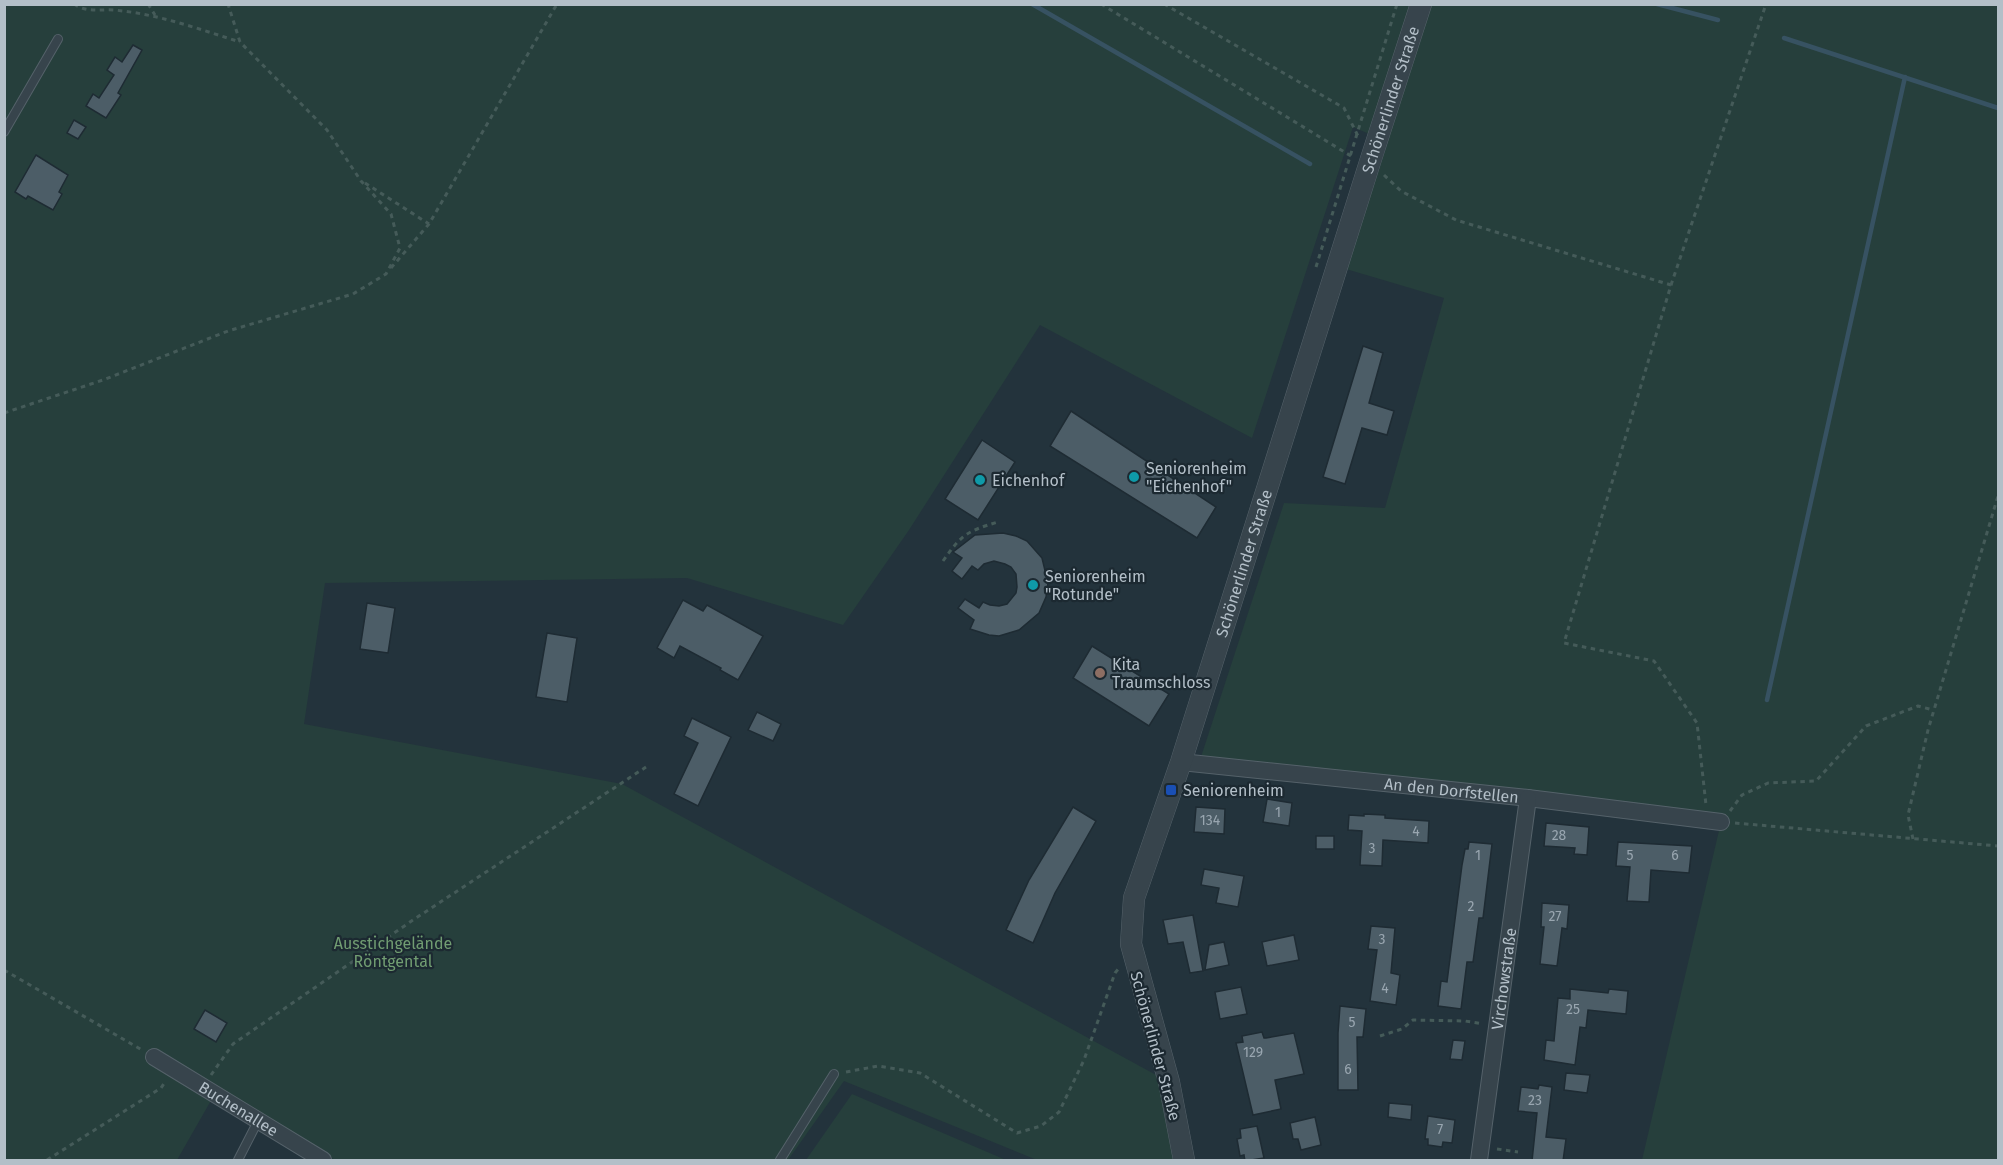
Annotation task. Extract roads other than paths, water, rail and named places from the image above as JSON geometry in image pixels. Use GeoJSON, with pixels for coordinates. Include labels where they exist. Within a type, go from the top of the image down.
{"type":"FeatureCollection","features":[{"type":"Feature","properties":{"kind":"street","name":"Schönerlinder Straße"},"geometry":{"type":"LineString","coordinates":[[1184,1161],[1169,1082],[1131,944],[1134,898],[1181,762],[1421,4]]}},
{"type":"Feature","properties":{"kind":"street","name":"An den Dorfstellen"},"geometry":{"type":"LineString","coordinates":[[1181,762],[1528,798],[1715,821]]}},
{"type":"Feature","properties":{"kind":"street","name":"Virchowstraße"},"geometry":{"type":"LineString","coordinates":[[1480,1154],[1528,798]]}},
{"type":"Feature","properties":{"kind":"street","name":"Buchenallee"},"geometry":{"type":"LineString","coordinates":[[154,1057],[173,1071],[259,1118],[323,1161]]}},
{"type":"Feature","properties":{"kind":"lane"},"geometry":{"type":"LineString","coordinates":[[4,132],[58,39]]}},
{"type":"Feature","properties":{"kind":"lane"},"geometry":{"type":"LineString","coordinates":[[780,1161],[834,1074]]}},
{"type":"Feature","properties":{"kind":"lane"},"geometry":{"type":"LineString","coordinates":[[238,1161],[259,1118]]}},
{"type":"Feature","properties":{"kind":"waterway"},"geometry":{"type":"LineString","coordinates":[[1032,4],[1310,164]]}},
{"type":"Feature","properties":{"kind":"waterway"},"geometry":{"type":"LineString","coordinates":[[1657,4],[1718,20]]}},
{"type":"Feature","properties":{"kind":"waterway"},"geometry":{"type":"LineString","coordinates":[[1784,38],[1998,108]]}},
{"type":"Feature","properties":{"kind":"waterway"},"geometry":{"type":"LineString","coordinates":[[1767,700],[1905,77]]}},
{"type":"Feature","properties":{"kind":"place","name":"Seniorenheim \"Eichenhof\""},"geometry":{"type":"Point","coordinates":[1134,477]}},
{"type":"Feature","properties":{"kind":"place","name":"Eichenhof"},"geometry":{"type":"Point","coordinates":[980,480]}},
{"type":"Feature","properties":{"kind":"place","name":"Seniorenheim \"Rotunde\""},"geometry":{"type":"Point","coordinates":[1033,585]}},
{"type":"Feature","properties":{"kind":"place","name":"Kita Traumschloss"},"geometry":{"type":"Point","coordinates":[1100,673]}},
{"type":"Feature","properties":{"kind":"place","name":"Seniorenheim"},"geometry":{"type":"Point","coordinates":[1171,790]}},
{"type":"Feature","properties":{"kind":"park label","name":"Ausstichgelände Röntgental"},"geometry":{"type":"Point","coordinates":[393,952]}}]}
